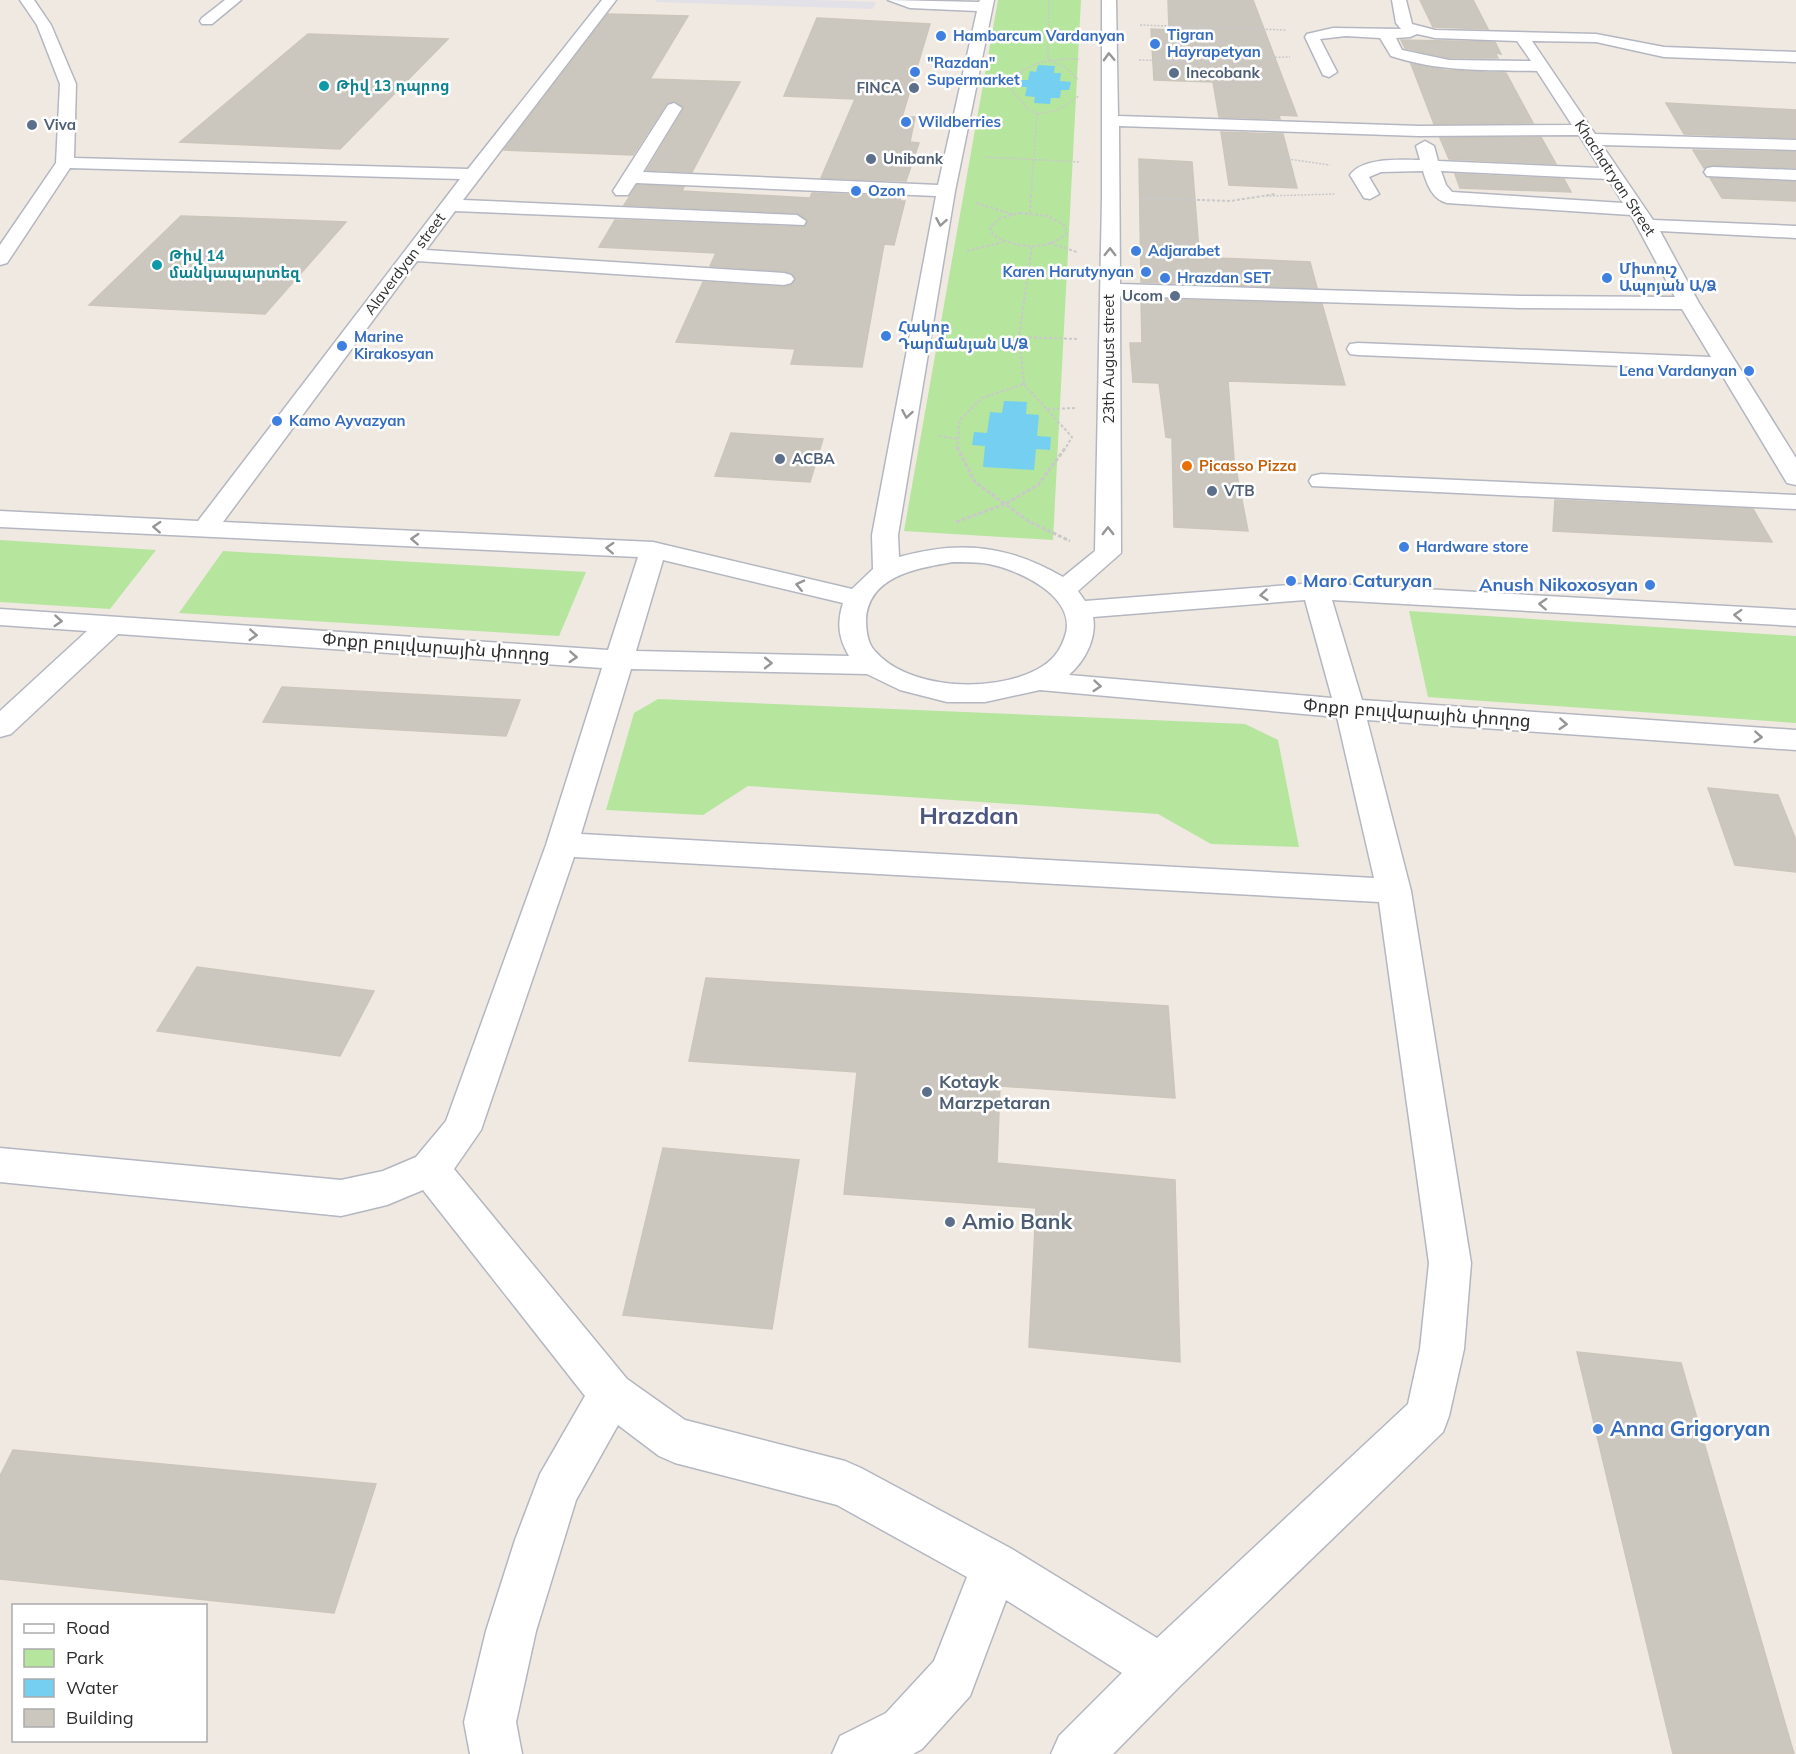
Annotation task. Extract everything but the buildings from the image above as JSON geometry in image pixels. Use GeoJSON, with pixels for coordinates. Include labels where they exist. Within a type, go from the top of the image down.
{"type":"FeatureCollection","features":[{"type":"Feature","properties":{"kind":"street"},"geometry":{"type":"LineString","coordinates":[[0,259],[65,164],[69,84],[44,26],[27,0]]}},
{"type":"Feature","properties":{"kind":"street"},"geometry":{"type":"LineString","coordinates":[[207,21],[234,0]]}},
{"type":"Feature","properties":{"kind":"street","name":"Alaverdyan street"},"geometry":{"type":"LineString","coordinates":[[204,530],[473,174],[609,0]]}},
{"type":"Feature","properties":{"kind":"street"},"geometry":{"type":"LineString","coordinates":[[886,571],[885,535],[946,191],[986,4],[910,4],[895,0]]}},
{"type":"Feature","properties":{"kind":"street","name":"23th August street"},"geometry":{"type":"LineString","coordinates":[[1071,600],[1108,553],[1112,197],[1109,0]]}},
{"type":"Feature","properties":{"kind":"street"},"geometry":{"type":"LineString","coordinates":[[1399,0],[1403,23],[1422,32]]}},
{"type":"Feature","properties":{"kind":"street"},"geometry":{"type":"LineString","coordinates":[[1326,65],[1312,37],[1323,32],[1387,36],[1422,32],[1596,38],[1664,52],[1796,57]]}},
{"type":"Feature","properties":{"kind":"street","name":"Khachatryan Street"},"geometry":{"type":"LineString","coordinates":[[1521,35],[1642,217],[1689,303],[1793,466]]}},
{"type":"Feature","properties":{"kind":"street"},"geometry":{"type":"LineString","coordinates":[[1387,36],[1396,53],[1411,59],[1443,64],[1541,66]]}},
{"type":"Feature","properties":{"kind":"street"},"geometry":{"type":"LineString","coordinates":[[608,213],[674,108]]}},
{"type":"Feature","properties":{"kind":"street"},"geometry":{"type":"LineString","coordinates":[[1111,121],[1587,135],[1796,145]]}},
{"type":"Feature","properties":{"kind":"street"},"geometry":{"type":"LineString","coordinates":[[1419,131],[1433,166],[1437,187],[1447,197],[1796,232]]}},
{"type":"Feature","properties":{"kind":"street"},"geometry":{"type":"LineString","coordinates":[[65,164],[473,174]]}},
{"type":"Feature","properties":{"kind":"street"},"geometry":{"type":"LineString","coordinates":[[1370,194],[1359,175],[1378,167],[1433,166],[1613,174]]}},
{"type":"Feature","properties":{"kind":"street"},"geometry":{"type":"LineString","coordinates":[[1713,172],[1796,175]]}},
{"type":"Feature","properties":{"kind":"street"},"geometry":{"type":"LineString","coordinates":[[631,177],[946,191]]}},
{"type":"Feature","properties":{"kind":"street"},"geometry":{"type":"LineString","coordinates":[[449,206],[797,221]]}},
{"type":"Feature","properties":{"kind":"street"},"geometry":{"type":"LineString","coordinates":[[1750,211],[1796,214]]}},
{"type":"Feature","properties":{"kind":"street"},"geometry":{"type":"LineString","coordinates":[[414,255],[784,279]]}},
{"type":"Feature","properties":{"kind":"street"},"geometry":{"type":"LineString","coordinates":[[1110,290],[1520,302],[1689,303]]}},
{"type":"Feature","properties":{"kind":"street"},"geometry":{"type":"LineString","coordinates":[[1358,349],[1727,364]]}},
{"type":"Feature","properties":{"kind":"street"},"geometry":{"type":"LineString","coordinates":[[1321,481],[1796,502]]}},
{"type":"Feature","properties":{"kind":"street"},"geometry":{"type":"LineString","coordinates":[[0,519],[653,550],[857,598]]}},
{"type":"Feature","properties":{"kind":"street"},"geometry":{"type":"LineString","coordinates":[[0,1165],[341,1198],[387,1188],[430,1169],[462,1130],[562,845],[653,550]]}},
{"type":"Feature","properties":{"kind":"street"},"geometry":{"type":"LineString","coordinates":[[953,554],[996,557],[1034,569],[1071,600],[1081,629],[1075,649],[1061,666],[1038,681],[997,693],[951,694],[908,684],[873,665],[859,649],[851,632],[851,615],[857,598],[866,587],[886,571],[912,561],[953,554]]}},
{"type":"Feature","properties":{"kind":"street"},"geometry":{"type":"LineString","coordinates":[[1071,600],[1316,591],[1796,618]]}},
{"type":"Feature","properties":{"kind":"street"},"geometry":{"type":"LineString","coordinates":[[1077,1754],[1161,1670],[1427,1416],[1442,1349],[1450,1263],[1394,891],[1350,709],[1316,591]]}},
{"type":"Feature","properties":{"kind":"street","name":"Փոքր բուլվարային փողոց"},"geometry":{"type":"LineString","coordinates":[[0,617],[620,660],[873,665]]}},
{"type":"Feature","properties":{"kind":"street"},"geometry":{"type":"LineString","coordinates":[[0,727],[111,625]]}},
{"type":"Feature","properties":{"kind":"street","name":"Փոքր բուլվարային փողոց"},"geometry":{"type":"LineString","coordinates":[[1038,681],[1350,709],[1796,740]]}},
{"type":"Feature","properties":{"kind":"street"},"geometry":{"type":"LineString","coordinates":[[562,845],[1394,891]]}},
{"type":"Feature","properties":{"kind":"street"},"geometry":{"type":"LineString","coordinates":[[430,1169],[611,1394],[675,1440],[845,1484],[995,1566],[1161,1670]]}},
{"type":"Feature","properties":{"kind":"street"},"geometry":{"type":"LineString","coordinates":[[496,1754],[490,1722],[511,1631],[539,1540],[556,1490],[611,1394]]}},
{"type":"Feature","properties":{"kind":"street"},"geometry":{"type":"LineString","coordinates":[[858,1754],[904,1731],[952,1678],[995,1566]]}},
{"type":"Feature","properties":{"kind":"path"},"geometry":{"type":"LineString","coordinates":[[1048,59],[1049,0]]}},
{"type":"Feature","properties":{"kind":"path"},"geometry":{"type":"LineString","coordinates":[[1134,25],[1286,30],[1316,35]]}},
{"type":"Feature","properties":{"kind":"path"},"geometry":{"type":"LineString","coordinates":[[1084,92],[1058,110],[1037,114],[1028,109],[1007,84],[1021,68],[1032,62],[1048,59],[1215,62],[1245,57],[1326,65]]}},
{"type":"Feature","properties":{"kind":"path"},"geometry":{"type":"LineString","coordinates":[[1048,59],[1066,68],[1085,85]]}},
{"type":"Feature","properties":{"kind":"path"},"geometry":{"type":"LineString","coordinates":[[1030,213],[1036,160],[1037,114]]}},
{"type":"Feature","properties":{"kind":"path"},"geometry":{"type":"LineString","coordinates":[[981,157],[1111,163]]}},
{"type":"Feature","properties":{"kind":"path"},"geometry":{"type":"LineString","coordinates":[[1112,197],[1231,201],[1277,194],[1370,194]]}},
{"type":"Feature","properties":{"kind":"path"},"geometry":{"type":"LineString","coordinates":[[973,202],[1012,214]]}},
{"type":"Feature","properties":{"kind":"path"},"geometry":{"type":"LineString","coordinates":[[965,251],[1004,242],[1032,246],[1058,241],[1067,230],[1062,222],[1055,219],[1030,213],[1012,214],[995,220],[990,227],[993,235],[1004,242]]}},
{"type":"Feature","properties":{"kind":"path"},"geometry":{"type":"LineString","coordinates":[[946,523],[966,520],[1029,494],[1051,471],[1072,437],[1024,384],[1019,337],[1032,246]]}},
{"type":"Feature","properties":{"kind":"path"},"geometry":{"type":"LineString","coordinates":[[1019,337],[1086,339]]}},
{"type":"Feature","properties":{"kind":"path"},"geometry":{"type":"LineString","coordinates":[[1024,384],[982,398],[960,420],[957,450],[975,482],[1030,522],[1076,544]]}},
{"type":"Feature","properties":{"kind":"path"},"geometry":{"type":"LineString","coordinates":[[933,435],[958,439]]}},
{"type":"Feature","properties":{"kind":"shaded area"},"geometry":{"type":"Polygon","coordinates":[[[657,0],[876,2],[873,9],[655,2],[657,0]]]}},
{"type":"Feature","properties":{"kind":"green space"},"geometry":{"type":"Polygon","coordinates":[[[998,0],[1081,0],[1053,540],[904,531],[998,0]]]}},
{"type":"Feature","properties":{"kind":"green space"},"geometry":{"type":"Polygon","coordinates":[[[0,540],[156,550],[110,609],[0,602],[0,540]]]}},
{"type":"Feature","properties":{"kind":"green space"},"geometry":{"type":"Polygon","coordinates":[[[223,551],[586,572],[559,636],[179,613],[223,551]]]}},
{"type":"Feature","properties":{"kind":"green space"},"geometry":{"type":"Polygon","coordinates":[[[1409,611],[1796,636],[1796,723],[1428,697],[1409,611]]]}},
{"type":"Feature","properties":{"kind":"green space"},"geometry":{"type":"Polygon","coordinates":[[[658,699],[1245,724],[1278,740],[1299,847],[1211,844],[1158,814],[748,786],[703,815],[606,810],[634,713],[658,699]]]}},
{"type":"Feature","properties":{"kind":"water"},"geometry":{"type":"Polygon","coordinates":[[[1038,65],[1055,66],[1054,73],[1061,73],[1060,81],[1071,82],[1069,90],[1061,90],[1060,98],[1051,98],[1050,104],[1034,103],[1035,97],[1025,96],[1027,87],[1017,87],[1018,80],[1028,80],[1030,71],[1036,72],[1038,65]]]}},
{"type":"Feature","properties":{"kind":"water"},"geometry":{"type":"Polygon","coordinates":[[[1004,401],[1027,402],[1026,414],[1039,415],[1037,436],[1051,437],[1050,450],[1036,449],[1034,470],[983,467],[985,446],[972,445],[974,432],[987,433],[990,412],[1002,413],[1004,401]]]}},
{"type":"Feature","properties":{"kind":"place","name":"Hambarcum Vardanyan"},"geometry":{"type":"Point","coordinates":[941,36]}},
{"type":"Feature","properties":{"kind":"place","name":"Tigran Hayrapetyan"},"geometry":{"type":"Point","coordinates":[1155,44]}},
{"type":"Feature","properties":{"kind":"place","name":"\"Razdan\" Supermarket"},"geometry":{"type":"Point","coordinates":[915,72]}},
{"type":"Feature","properties":{"kind":"place","name":"Inecobank"},"geometry":{"type":"Point","coordinates":[1174,73]}},
{"type":"Feature","properties":{"kind":"place","name":"Թիվ 13 դպրոց"},"geometry":{"type":"Point","coordinates":[324,86]}},
{"type":"Feature","properties":{"kind":"place","name":"FINCA"},"geometry":{"type":"Point","coordinates":[914,88]}},
{"type":"Feature","properties":{"kind":"place","name":"Wildberries"},"geometry":{"type":"Point","coordinates":[906,122]}},
{"type":"Feature","properties":{"kind":"place","name":"Viva"},"geometry":{"type":"Point","coordinates":[32,125]}},
{"type":"Feature","properties":{"kind":"place","name":"Unibank"},"geometry":{"type":"Point","coordinates":[871,159]}},
{"type":"Feature","properties":{"kind":"place","name":"Ozon"},"geometry":{"type":"Point","coordinates":[856,191]}},
{"type":"Feature","properties":{"kind":"place","name":"Adjarabet"},"geometry":{"type":"Point","coordinates":[1136,251]}},
{"type":"Feature","properties":{"kind":"place","name":"Թիվ 14 մանկապարտեզ"},"geometry":{"type":"Point","coordinates":[157,265]}},
{"type":"Feature","properties":{"kind":"place","name":"Karen Harutynyan"},"geometry":{"type":"Point","coordinates":[1146,272]}},
{"type":"Feature","properties":{"kind":"place","name":"Hrazdan SET"},"geometry":{"type":"Point","coordinates":[1165,278]}},
{"type":"Feature","properties":{"kind":"place","name":"Միտուշ Ապոյան Ա/Ձ"},"geometry":{"type":"Point","coordinates":[1607,278]}},
{"type":"Feature","properties":{"kind":"place","name":"Ucom"},"geometry":{"type":"Point","coordinates":[1175,296]}},
{"type":"Feature","properties":{"kind":"place","name":"Հակոբ Դարմանյան Ա/Ձ"},"geometry":{"type":"Point","coordinates":[886,336]}},
{"type":"Feature","properties":{"kind":"place","name":"Marine Kirakosyan"},"geometry":{"type":"Point","coordinates":[342,346]}},
{"type":"Feature","properties":{"kind":"place","name":"Lena Vardanyan"},"geometry":{"type":"Point","coordinates":[1749,371]}},
{"type":"Feature","properties":{"kind":"place","name":"Kamo Ayvazyan"},"geometry":{"type":"Point","coordinates":[277,421]}},
{"type":"Feature","properties":{"kind":"place","name":"ACBA"},"geometry":{"type":"Point","coordinates":[780,459]}},
{"type":"Feature","properties":{"kind":"place","name":"Picasso Pizza"},"geometry":{"type":"Point","coordinates":[1187,466]}},
{"type":"Feature","properties":{"kind":"place","name":"VTB"},"geometry":{"type":"Point","coordinates":[1212,491]}},
{"type":"Feature","properties":{"kind":"place","name":"Hardware store"},"geometry":{"type":"Point","coordinates":[1404,547]}},
{"type":"Feature","properties":{"kind":"place","name":"Maro Caturyan"},"geometry":{"type":"Point","coordinates":[1291,581]}},
{"type":"Feature","properties":{"kind":"place","name":"Anush Nikoxosyan"},"geometry":{"type":"Point","coordinates":[1650,585]}},
{"type":"Feature","properties":{"kind":"place","name":"Kotayk Marzpetaran"},"geometry":{"type":"Point","coordinates":[927,1092]}},
{"type":"Feature","properties":{"kind":"place","name":"Amio Bank"},"geometry":{"type":"Point","coordinates":[950,1222]}},
{"type":"Feature","properties":{"kind":"place","name":"Anna Grigoryan"},"geometry":{"type":"Point","coordinates":[1598,1429]}},
{"type":"Feature","properties":{"kind":"district","name":"Hrazdan"},"geometry":{"type":"Point","coordinates":[969,816]}}]}
